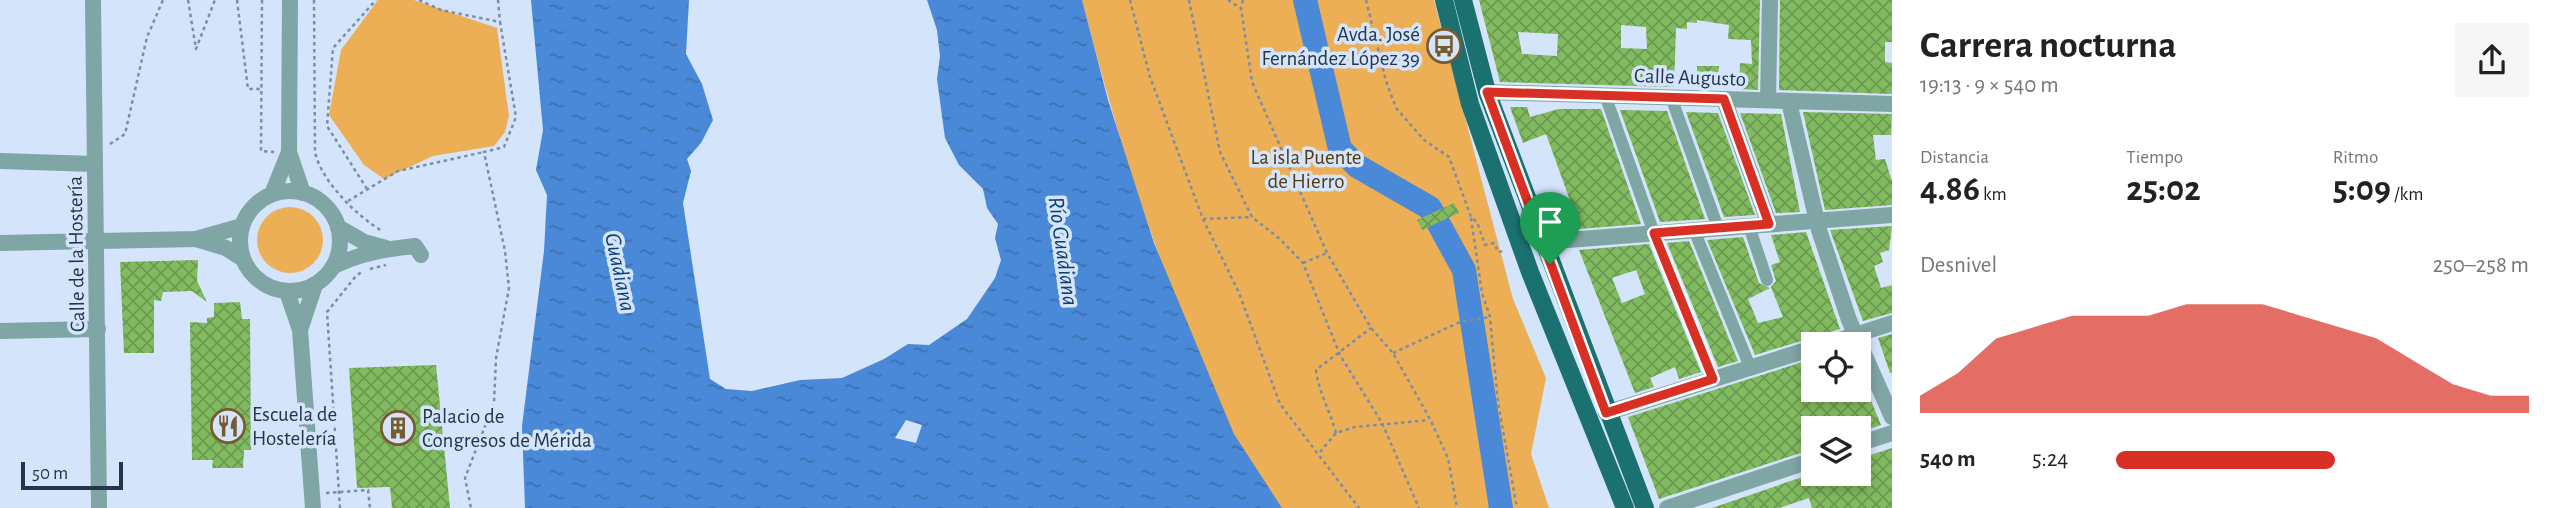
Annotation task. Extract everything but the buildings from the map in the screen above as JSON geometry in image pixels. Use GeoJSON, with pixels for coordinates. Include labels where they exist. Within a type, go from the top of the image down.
{"type":"FeatureCollection","features":[{"type":"Feature","properties":{"kind":"main road"},"geometry":{"type":"LineString","coordinates":[[1444,0],[1470,104],[1530,272],[1625,508]]}},
{"type":"Feature","properties":{"kind":"main road"},"geometry":{"type":"LineString","coordinates":[[1462,0],[1487,92],[1606,413],[1645,508]]}},
{"type":"Feature","properties":{"kind":"street","name":"Calle de la Hostería"},"geometry":{"type":"LineString","coordinates":[[93,0],[98,241],[99,508]]}},
{"type":"Feature","properties":{"kind":"street"},"geometry":{"type":"LineString","coordinates":[[289,0],[289,152],[303,193]]}},
{"type":"Feature","properties":{"kind":"street"},"geometry":{"type":"LineString","coordinates":[[1768,100],[1770,0]]}},
{"type":"Feature","properties":{"kind":"street","name":"Calle Augusto"},"geometry":{"type":"LineString","coordinates":[[1487,92],[1892,104]]}},
{"type":"Feature","properties":{"kind":"street"},"geometry":{"type":"LineString","coordinates":[[1605,96],[1654,233],[1713,379]]}},
{"type":"Feature","properties":{"kind":"street"},"geometry":{"type":"LineString","coordinates":[[1671,97],[1718,228]]}},
{"type":"Feature","properties":{"kind":"street"},"geometry":{"type":"LineString","coordinates":[[1724,99],[1769,224]]}},
{"type":"Feature","properties":{"kind":"street"},"geometry":{"type":"LineString","coordinates":[[1789,102],[1816,220],[1854,332]]}},
{"type":"Feature","properties":{"kind":"street"},"geometry":{"type":"LineString","coordinates":[[272,194],[289,152]]}},
{"type":"Feature","properties":{"kind":"street"},"geometry":{"type":"LineString","coordinates":[[0,161],[95,158]]}},
{"type":"Feature","properties":{"kind":"street"},"geometry":{"type":"LineString","coordinates":[[315,285],[288,292],[265,285],[248,270],[240,242],[242,226],[259,202],[272,194],[288,191],[303,193],[319,200],[331,212],[338,226],[341,240],[334,266]]}},
{"type":"Feature","properties":{"kind":"street"},"geometry":{"type":"LineString","coordinates":[[1542,242],[1892,215]]}},
{"type":"Feature","properties":{"kind":"street"},"geometry":{"type":"LineString","coordinates":[[0,243],[196,239],[242,226]]}},
{"type":"Feature","properties":{"kind":"street"},"geometry":{"type":"LineString","coordinates":[[338,226],[364,242],[389,249]]}},
{"type":"Feature","properties":{"kind":"street"},"geometry":{"type":"LineString","coordinates":[[1749,226],[1767,280]]}},
{"type":"Feature","properties":{"kind":"street"},"geometry":{"type":"LineString","coordinates":[[1694,230],[1751,368]]}},
{"type":"Feature","properties":{"kind":"street"},"geometry":{"type":"LineString","coordinates":[[196,239],[226,248],[243,259]]}},
{"type":"Feature","properties":{"kind":"street"},"geometry":{"type":"LineString","coordinates":[[300,330],[315,285],[334,266],[357,254],[389,249],[415,246],[421,255]]}},
{"type":"Feature","properties":{"kind":"street"},"geometry":{"type":"LineString","coordinates":[[288,292],[300,330],[312,501]]}},
{"type":"Feature","properties":{"kind":"street"},"geometry":{"type":"LineString","coordinates":[[1864,332],[1892,323]]}},
{"type":"Feature","properties":{"kind":"street"},"geometry":{"type":"LineString","coordinates":[[0,331],[98,329]]}},
{"type":"Feature","properties":{"kind":"street"},"geometry":{"type":"LineString","coordinates":[[1606,413],[1801,352]]}},
{"type":"Feature","properties":{"kind":"street"},"geometry":{"type":"LineString","coordinates":[[1871,370],[1892,417]]}},
{"type":"Feature","properties":{"kind":"street"},"geometry":{"type":"LineString","coordinates":[[1871,440],[1892,433]]}},
{"type":"Feature","properties":{"kind":"street"},"geometry":{"type":"LineString","coordinates":[[1667,508],[1801,464]]}},
{"type":"Feature","properties":{"kind":"path"},"geometry":{"type":"LineString","coordinates":[[95,158],[125,134],[147,37],[163,0]]}},
{"type":"Feature","properties":{"kind":"path"},"geometry":{"type":"LineString","coordinates":[[188,0],[196,49],[215,0]]}},
{"type":"Feature","properties":{"kind":"path"},"geometry":{"type":"LineString","coordinates":[[237,0],[248,89],[261,89]]}},
{"type":"Feature","properties":{"kind":"path"},"geometry":{"type":"LineString","coordinates":[[261,151],[262,0]]}},
{"type":"Feature","properties":{"kind":"path"},"geometry":{"type":"LineString","coordinates":[[366,189],[327,127],[333,48],[376,0]]}},
{"type":"Feature","properties":{"kind":"path"},"geometry":{"type":"LineString","coordinates":[[419,0],[442,10],[500,22]]}},
{"type":"Feature","properties":{"kind":"path"},"geometry":{"type":"LineString","coordinates":[[348,201],[398,170],[504,147],[516,117],[498,0]]}},
{"type":"Feature","properties":{"kind":"path"},"geometry":{"type":"LineString","coordinates":[[1130,0],[1150,77],[1203,219],[1239,293],[1280,404],[1320,452],[1359,508]]}},
{"type":"Feature","properties":{"kind":"path"},"geometry":{"type":"LineString","coordinates":[[1189,0],[1220,152],[1252,217],[1280,239],[1303,263],[1340,355],[1382,423],[1419,508]]}},
{"type":"Feature","properties":{"kind":"path"},"geometry":{"type":"LineString","coordinates":[[1228,0],[1241,8]]}},
{"type":"Feature","properties":{"kind":"path"},"geometry":{"type":"LineString","coordinates":[[1242,0],[1252,82],[1327,253],[1371,328],[1393,353],[1430,419],[1448,458],[1457,508]]}},
{"type":"Feature","properties":{"kind":"path"},"geometry":{"type":"LineString","coordinates":[[1366,0],[1385,82],[1396,108],[1424,140],[1449,156],[1471,217],[1470,227],[1482,293],[1490,317],[1498,403],[1517,508]]}},
{"type":"Feature","properties":{"kind":"path"},"geometry":{"type":"LineString","coordinates":[[471,508],[465,478],[494,402],[496,358],[509,288],[505,251],[484,152]]}},
{"type":"Feature","properties":{"kind":"path"},"geometry":{"type":"LineString","coordinates":[[1203,219],[1252,217]]}},
{"type":"Feature","properties":{"kind":"path"},"geometry":{"type":"LineString","coordinates":[[1471,217],[1477,222],[1485,245],[1494,243],[1498,252],[1507,250],[1510,259]]}},
{"type":"Feature","properties":{"kind":"path"},"geometry":{"type":"LineString","coordinates":[[1303,263],[1327,253]]}},
{"type":"Feature","properties":{"kind":"path"},"geometry":{"type":"LineString","coordinates":[[1393,353],[1461,321],[1490,317]]}},
{"type":"Feature","properties":{"kind":"path"},"geometry":{"type":"LineString","coordinates":[[1336,433],[1329,407],[1318,389],[1316,370],[1340,355],[1371,328]]}},
{"type":"Feature","properties":{"kind":"path"},"geometry":{"type":"LineString","coordinates":[[1320,452],[1336,433],[1382,423],[1430,419]]}},
{"type":"Feature","properties":{"kind":"path"},"geometry":{"type":"LineString","coordinates":[[312,501],[368,490],[370,508]]}},
{"type":"Feature","properties":{"kind":"green space"},"geometry":{"type":"Polygon","coordinates":[[[378,0],[414,0],[497,28],[509,116],[505,132],[494,146],[433,156],[384,179],[364,165],[329,115],[341,50],[378,0]]]}},
{"type":"Feature","properties":{"kind":"green space","name":"La isla Puente de Hierro"},"geometry":{"type":"Polygon","coordinates":[[[1082,0],[1434,0],[1513,299],[1546,378],[1531,454],[1549,508],[1282,508],[1238,442],[1186,327],[1129,165],[1082,0]]]}},
{"type":"Feature","properties":{"kind":"green space"},"geometry":{"type":"Polygon","coordinates":[[[290,207],[303,209],[318,222],[323,240],[321,253],[308,268],[290,273],[277,271],[262,258],[257,240],[259,227],[272,212],[290,207]]]}},
{"type":"Feature","properties":{"kind":"water"},"geometry":{"type":"Polygon","coordinates":[[[531,0],[689,0],[686,54],[702,84],[713,120],[701,143],[687,159],[691,171],[683,203],[710,379],[726,389],[752,391],[800,380],[842,378],[884,359],[908,344],[929,345],[967,319],[995,278],[1001,260],[995,238],[998,224],[987,208],[983,189],[959,165],[945,138],[937,79],[940,56],[937,30],[927,0],[1082,0],[1108,100],[1154,243],[1234,434],[1282,508],[525,508],[522,426],[544,251],[547,195],[536,170],[543,130],[531,0]],[[906,420],[895,438],[916,443],[922,425],[906,420]]]}},
{"type":"Feature","properties":{"kind":"waterway"},"geometry":{"type":"LineString","coordinates":[[1305,0],[1340,149],[1357,166],[1430,208],[1464,270],[1501,508]]}},
{"type":"Feature","properties":{"kind":"place","name":"Avda. José Fernández López 39"},"geometry":{"type":"Point","coordinates":[1444,46]}},
{"type":"Feature","properties":{"kind":"place","name":"Escuela de Hostelería"},"geometry":{"type":"Point","coordinates":[228,426]}},
{"type":"Feature","properties":{"kind":"place","name":"Palacio de Congresos de Mérida"},"geometry":{"type":"Point","coordinates":[398,428]}},
{"type":"Feature","properties":{"kind":"route"},"geometry":{"type":"LineString","coordinates":[[1487,92],[1724,99],[1769,224],[1654,233],[1713,379],[1606,413],[1550,264],[1487,92]]}},
{"type":"Feature","properties":{"kind":"water label","name":"Río Guadiana"},"geometry":{"type":"Point","coordinates":[1064,251]}},
{"type":"Feature","properties":{"kind":"water label","name":"Guadiana"},"geometry":{"type":"Point","coordinates":[621,272]}}]}
